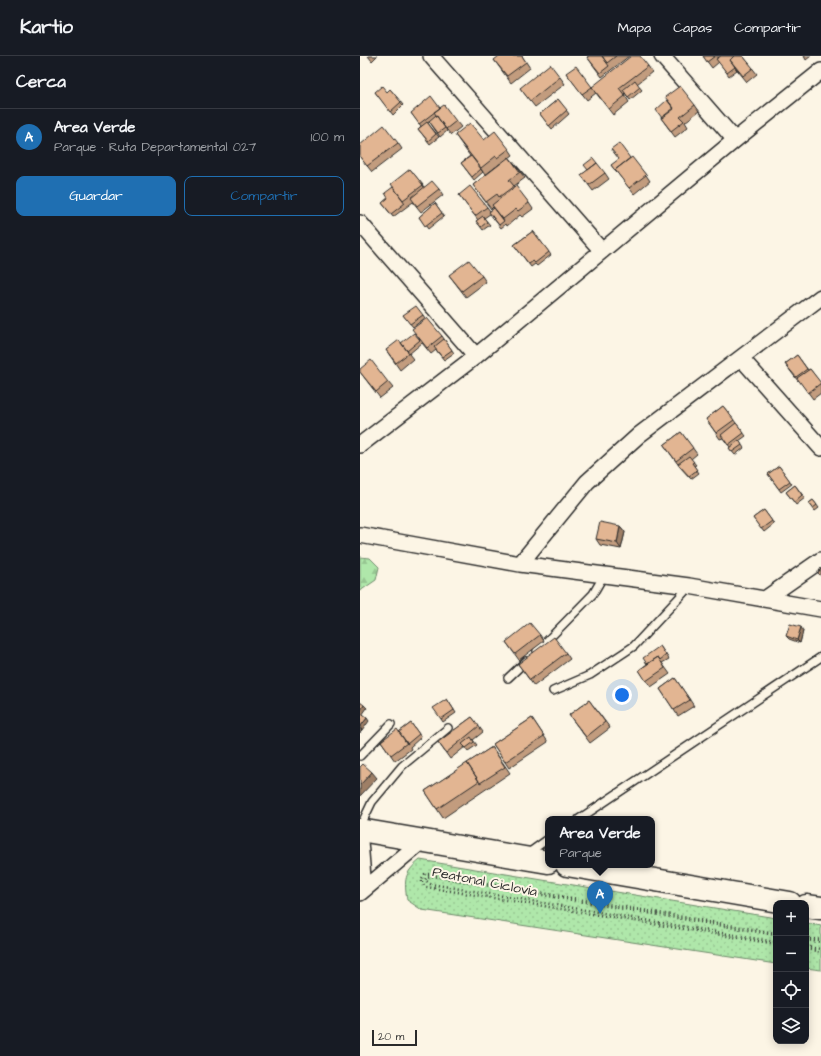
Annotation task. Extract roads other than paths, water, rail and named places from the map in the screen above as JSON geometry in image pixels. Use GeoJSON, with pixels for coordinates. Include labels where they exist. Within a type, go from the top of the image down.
{"type":"FeatureCollection","features":[{"type":"Feature","properties":{"kind":"main road"},"geometry":{"type":"LineString","coordinates":[[360,828],[545,861]]}},
{"type":"Feature","properties":{"kind":"main road"},"geometry":{"type":"LineString","coordinates":[[585,868],[773,900]]}},
{"type":"Feature","properties":{"kind":"main road"},"geometry":{"type":"LineString","coordinates":[[809,906],[821,908]]}},
{"type":"Feature","properties":{"kind":"street"},"geometry":{"type":"LineString","coordinates":[[431,56],[602,251]]}},
{"type":"Feature","properties":{"kind":"street"},"geometry":{"type":"LineString","coordinates":[[662,56],[735,140]]}},
{"type":"Feature","properties":{"kind":"street"},"geometry":{"type":"LineString","coordinates":[[360,445],[476,356],[735,140],[821,71]]}},
{"type":"Feature","properties":{"kind":"street"},"geometry":{"type":"LineString","coordinates":[[360,223],[476,356]]}},
{"type":"Feature","properties":{"kind":"street"},"geometry":{"type":"LineString","coordinates":[[520,564],[587,482],[639,435],[821,297]]}},
{"type":"Feature","properties":{"kind":"street"},"geometry":{"type":"LineString","coordinates":[[741,358],[821,448]]}},
{"type":"Feature","properties":{"kind":"street"},"geometry":{"type":"LineString","coordinates":[[360,535],[520,564],[689,586],[821,608]]}},
{"type":"Feature","properties":{"kind":"street"},"geometry":{"type":"LineString","coordinates":[[765,599],[821,560]]}},
{"type":"Feature","properties":{"kind":"street"},"geometry":{"type":"LineString","coordinates":[[362,892],[422,840]]}},
{"type":"Feature","properties":{"kind":"street"},"geometry":{"type":"LineString","coordinates":[[360,841],[362,892]]}},
{"type":"Feature","properties":{"kind":"lane"},"geometry":{"type":"LineString","coordinates":[[508,678],[557,632],[593,594],[604,576]]}},
{"type":"Feature","properties":{"kind":"lane"},"geometry":{"type":"LineString","coordinates":[[553,691],[590,675],[634,646],[689,586]]}},
{"type":"Feature","properties":{"kind":"lane"},"geometry":{"type":"LineString","coordinates":[[583,816],[821,657]]}},
{"type":"Feature","properties":{"kind":"lane"},"geometry":{"type":"LineString","coordinates":[[360,756],[391,724]]}},
{"type":"Feature","properties":{"kind":"lane"},"geometry":{"type":"LineString","coordinates":[[360,828],[372,802],[402,766],[448,728]]}},
{"type":"Feature","properties":{"kind":"lane"},"geometry":{"type":"LineString","coordinates":[[521,857],[545,841]]}},
{"type":"Feature","properties":{"kind":"place","name":"Area Verde"},"geometry":{"type":"Point","coordinates":[600,914]}}]}
